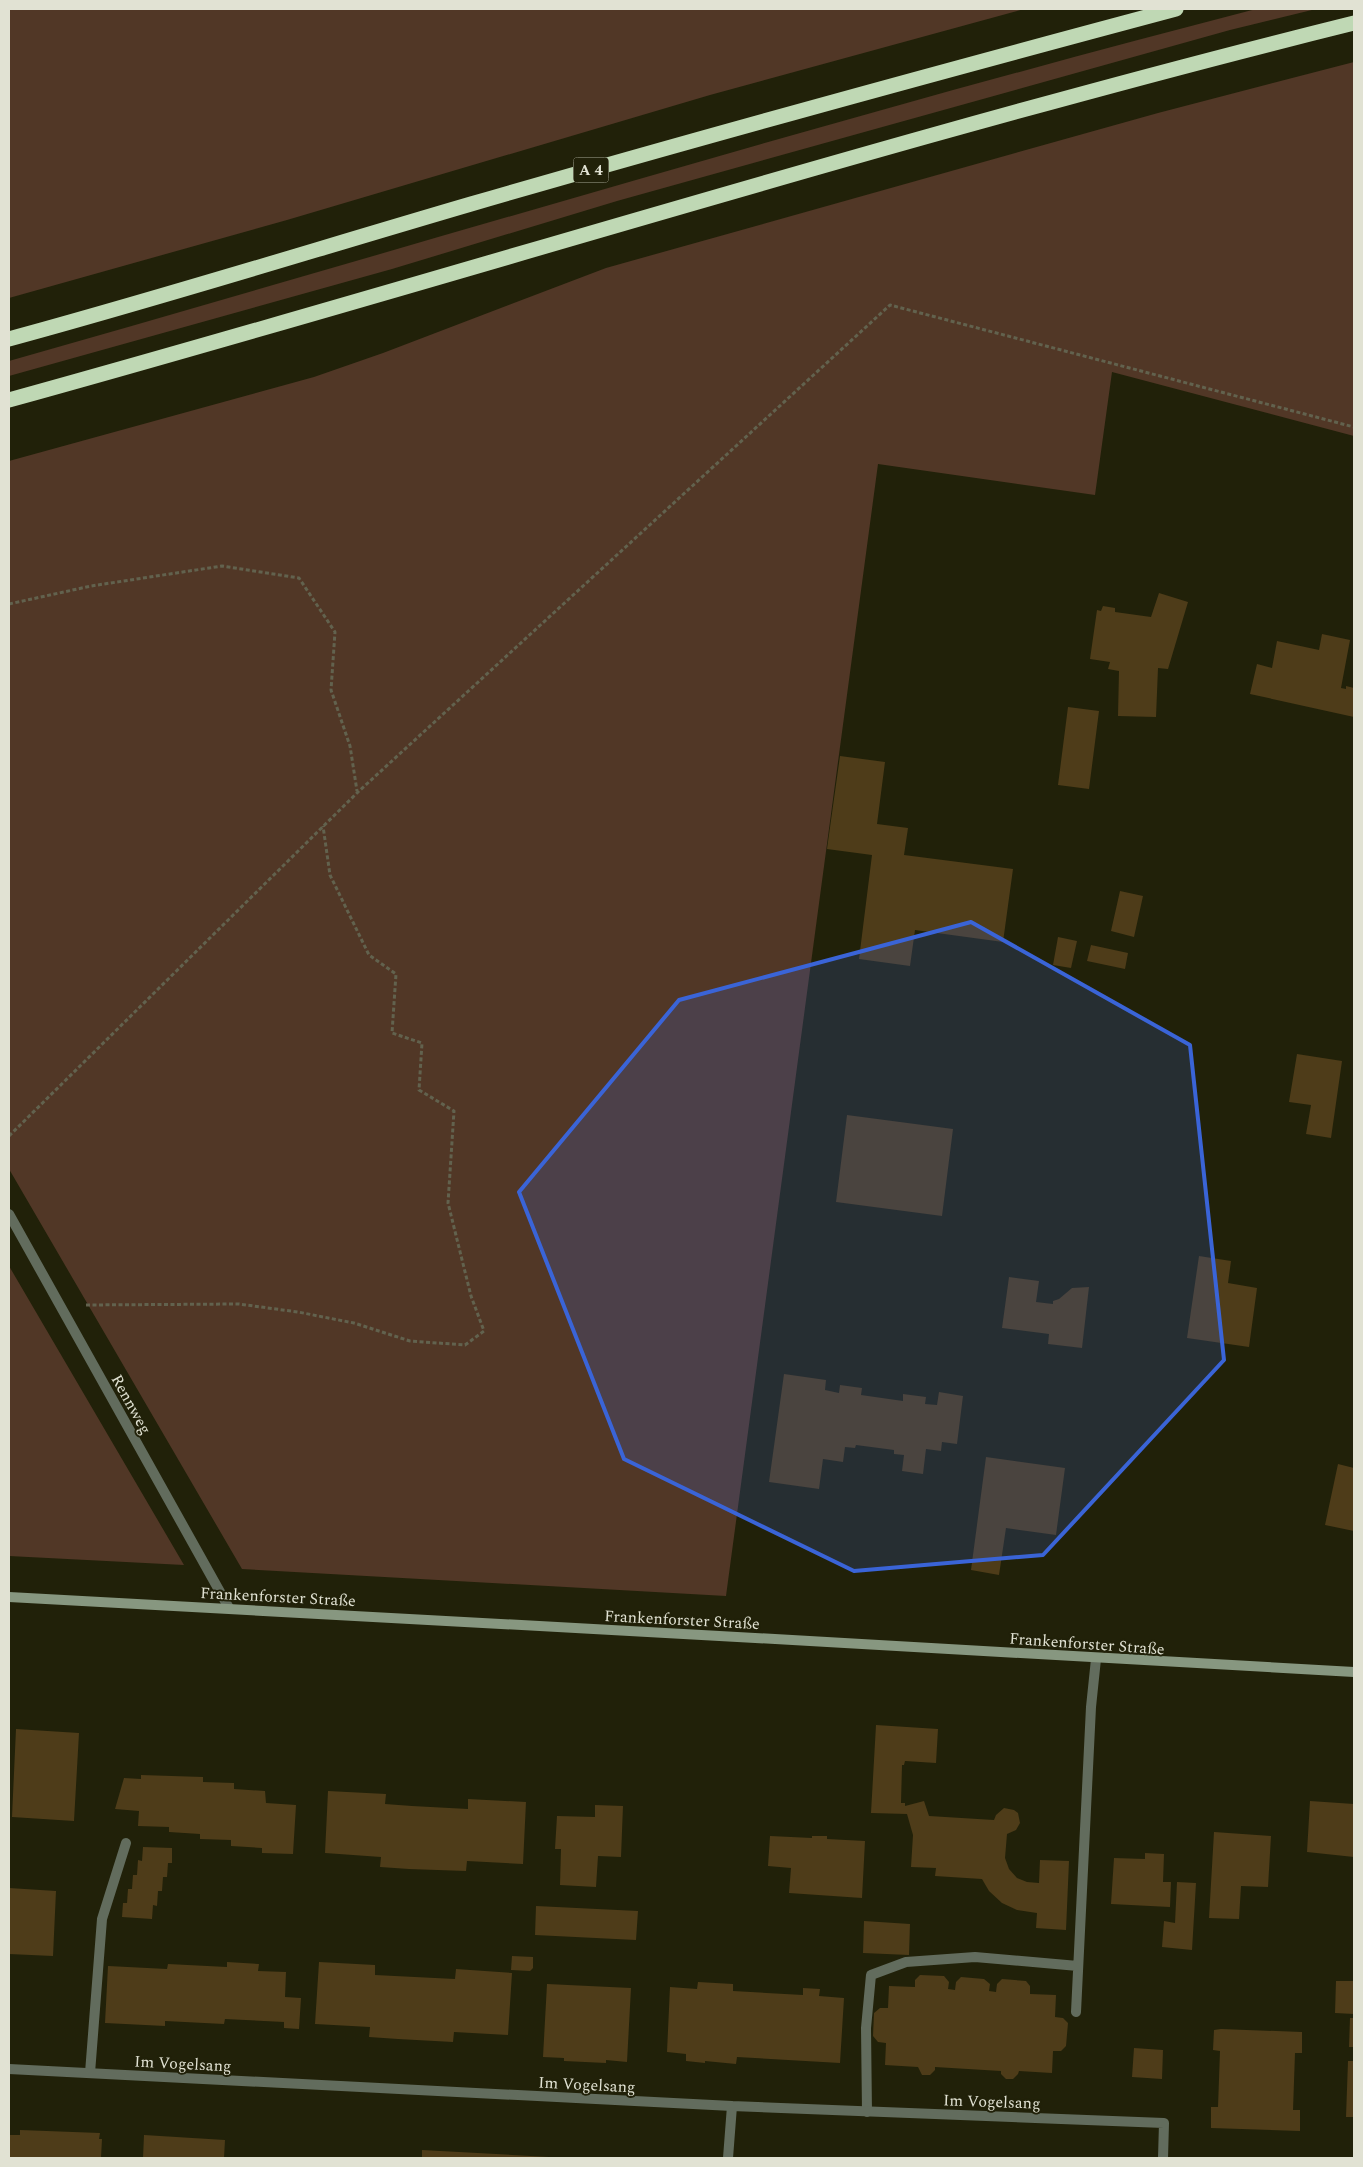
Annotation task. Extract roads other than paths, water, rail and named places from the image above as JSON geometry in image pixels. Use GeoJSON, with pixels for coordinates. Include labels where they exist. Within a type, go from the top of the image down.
{"type":"FeatureCollection","features":[{"type":"Feature","properties":{"kind":"highway","name":"A 4"},"geometry":{"type":"LineString","coordinates":[[9,339],[474,203],[950,69],[1176,9]]}},
{"type":"Feature","properties":{"kind":"highway"},"geometry":{"type":"LineString","coordinates":[[9,400],[970,126],[1232,53],[1354,23]]}},
{"type":"Feature","properties":{"kind":"main road","name":"Frankenforster Straße"},"geometry":{"type":"LineString","coordinates":[[9,1597],[1354,1672]]}},
{"type":"Feature","properties":{"kind":"street","name":"Rennweg"},"geometry":{"type":"LineString","coordinates":[[9,1214],[229,1608]]}},
{"type":"Feature","properties":{"kind":"street"},"geometry":{"type":"LineString","coordinates":[[1076,2012],[1091,1706],[1096,1659]]}},
{"type":"Feature","properties":{"kind":"street"},"geometry":{"type":"LineString","coordinates":[[90,2073],[102,1919],[126,1843]]}},
{"type":"Feature","properties":{"kind":"street"},"geometry":{"type":"LineString","coordinates":[[867,2112],[866,2028],[871,1975],[906,1962],[975,1957],[1078,1966]]}},
{"type":"Feature","properties":{"kind":"street","name":"Im Vogelsang"},"geometry":{"type":"LineString","coordinates":[[9,2069],[732,2106],[1164,2123],[1163,2158]]}},
{"type":"Feature","properties":{"kind":"street"},"geometry":{"type":"LineString","coordinates":[[728,2158],[732,2106]]}}]}
